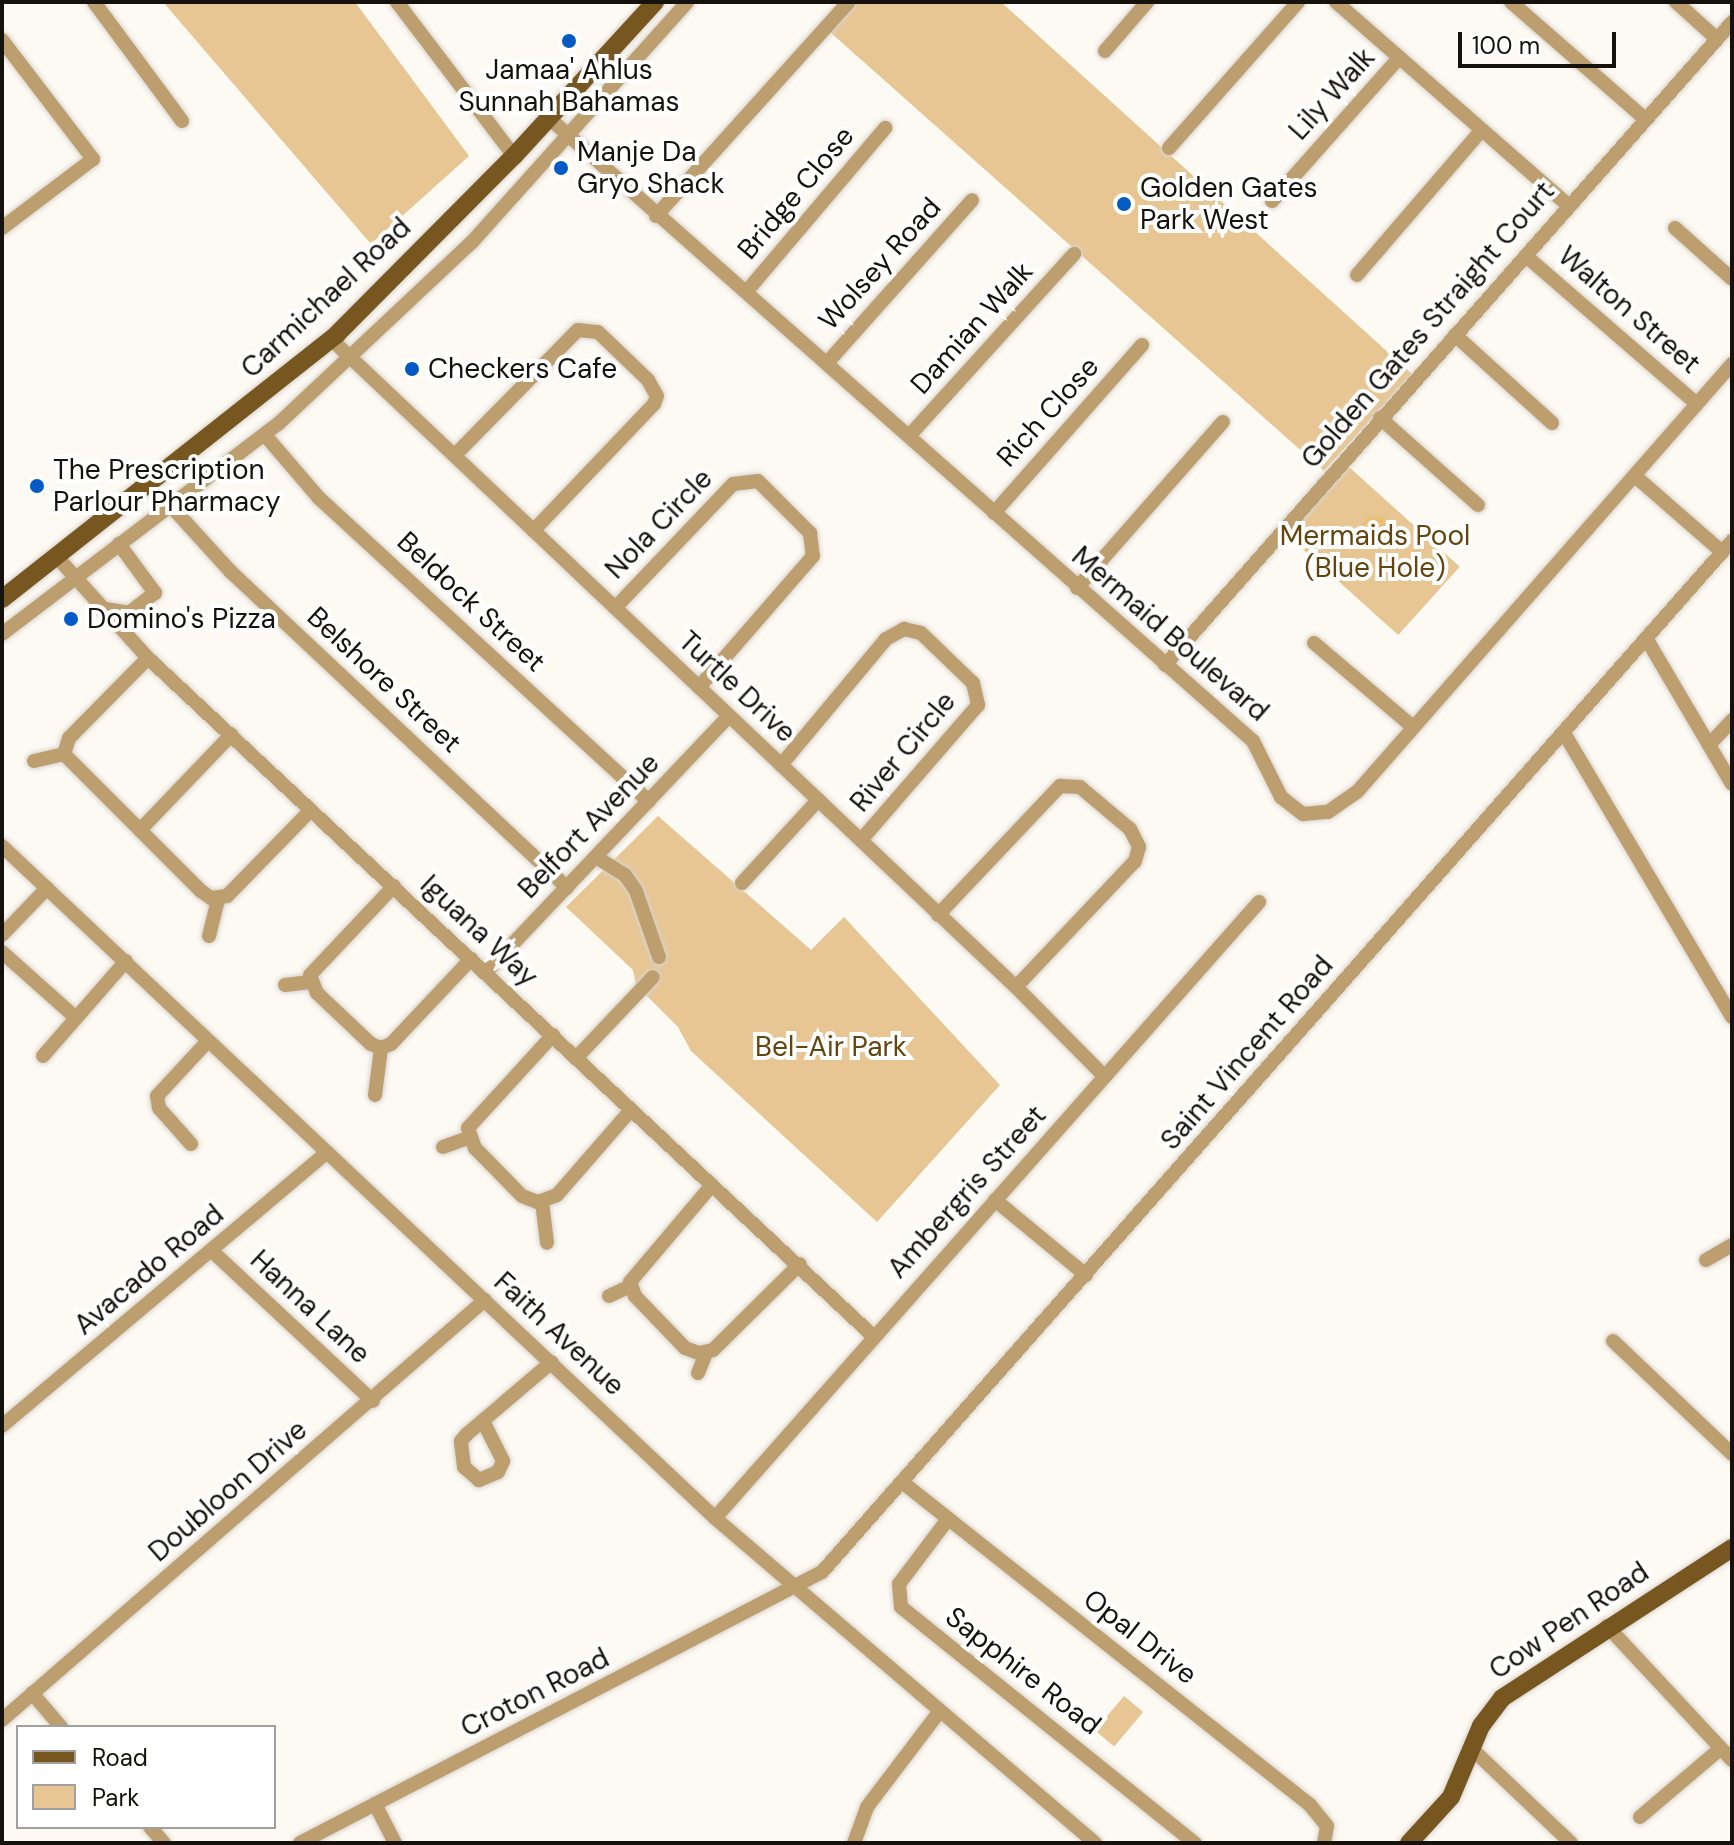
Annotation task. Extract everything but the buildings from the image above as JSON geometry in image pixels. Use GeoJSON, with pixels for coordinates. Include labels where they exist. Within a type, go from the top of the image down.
{"type":"FeatureCollection","features":[{"type":"Feature","properties":{"kind":"main road","name":"Carmichael Road"},"geometry":{"type":"LineString","coordinates":[[2,599],[331,339],[514,156],[655,2]]}},
{"type":"Feature","properties":{"kind":"main road","name":"Cow Pen Road"},"geometry":{"type":"LineString","coordinates":[[1413,1842],[1451,1797],[1471,1748],[1502,1698],[1607,1626],[1732,1548]]}},
{"type":"Feature","properties":{"kind":"street"},"geometry":{"type":"LineString","coordinates":[[94,2],[182,121]]}},
{"type":"Feature","properties":{"kind":"street"},"geometry":{"type":"LineString","coordinates":[[397,2],[514,156]]}},
{"type":"Feature","properties":{"kind":"street"},"geometry":{"type":"LineString","coordinates":[[2,634],[265,435],[349,359],[472,242],[687,2]]}},
{"type":"Feature","properties":{"kind":"street"},"geometry":{"type":"LineString","coordinates":[[656,216],[849,2]]}},
{"type":"Feature","properties":{"kind":"street"},"geometry":{"type":"LineString","coordinates":[[1105,51],[1147,2]]}},
{"type":"Feature","properties":{"kind":"street"},"geometry":{"type":"LineString","coordinates":[[1169,148],[1298,2]]}},
{"type":"Feature","properties":{"kind":"street"},"geometry":{"type":"LineString","coordinates":[[1336,2],[1480,132],[1568,205]]}},
{"type":"Feature","properties":{"kind":"street"},"geometry":{"type":"LineString","coordinates":[[1511,2],[1645,119]]}},
{"type":"Feature","properties":{"kind":"street"},"geometry":{"type":"LineString","coordinates":[[1676,2],[1717,39]]}},
{"type":"Feature","properties":{"kind":"street","name":"Golden Gates Straight Court"},"geometry":{"type":"LineString","coordinates":[[1165,665],[1732,22]]}},
{"type":"Feature","properties":{"kind":"street"},"geometry":{"type":"LineString","coordinates":[[2,40],[93,159],[2,228]]}},
{"type":"Feature","properties":{"kind":"street","name":"Lily Walk"},"geometry":{"type":"LineString","coordinates":[[1272,201],[1399,58]]}},
{"type":"Feature","properties":{"kind":"street","name":"Mermaid Boulevard"},"geometry":{"type":"LineString","coordinates":[[549,118],[656,216],[747,291],[1077,588],[1253,741],[1281,797],[1303,814],[1320,815],[1351,798],[1732,364]]}},
{"type":"Feature","properties":{"kind":"street","name":"Bridge Close"},"geometry":{"type":"LineString","coordinates":[[747,291],[885,128]]}},
{"type":"Feature","properties":{"kind":"street"},"geometry":{"type":"LineString","coordinates":[[1357,275],[1480,132]]}},
{"type":"Feature","properties":{"kind":"street","name":"Wolsey Road"},"geometry":{"type":"LineString","coordinates":[[827,363],[972,200]]}},
{"type":"Feature","properties":{"kind":"street"},"geometry":{"type":"LineString","coordinates":[[1675,228],[1732,279]]}},
{"type":"Feature","properties":{"kind":"street","name":"Damian Walk"},"geometry":{"type":"LineString","coordinates":[[909,436],[1074,254]]}},
{"type":"Feature","properties":{"kind":"street","name":"Walton Street"},"geometry":{"type":"LineString","coordinates":[[1526,256],[1619,331],[1697,404]]}},
{"type":"Feature","properties":{"kind":"street"},"geometry":{"type":"LineString","coordinates":[[455,455],[574,331],[589,327],[598,332],[648,380],[657,396],[654,404],[533,531]]}},
{"type":"Feature","properties":{"kind":"street"},"geometry":{"type":"LineString","coordinates":[[1455,335],[1552,423]]}},
{"type":"Feature","properties":{"kind":"street","name":"Turtle Drive"},"geometry":{"type":"LineString","coordinates":[[331,339],[1016,987],[1104,1076]]}},
{"type":"Feature","properties":{"kind":"street","name":"Rich Close"},"geometry":{"type":"LineString","coordinates":[[994,513],[1142,345]]}},
{"type":"Feature","properties":{"kind":"street"},"geometry":{"type":"LineString","coordinates":[[1380,418],[1478,505]]}},
{"type":"Feature","properties":{"kind":"street"},"geometry":{"type":"LineString","coordinates":[[1077,588],[1223,422]]}},
{"type":"Feature","properties":{"kind":"street","name":"Beldock Street"},"geometry":{"type":"LineString","coordinates":[[265,435],[319,498],[649,801]]}},
{"type":"Feature","properties":{"kind":"street"},"geometry":{"type":"LineString","coordinates":[[1635,476],[1727,547]]}},
{"type":"Feature","properties":{"kind":"street","name":"Nola Circle"},"geometry":{"type":"LineString","coordinates":[[615,608],[733,484],[758,481],[810,533],[813,556],[699,687]]}},
{"type":"Feature","properties":{"kind":"street","name":"Belshore Street"},"geometry":{"type":"LineString","coordinates":[[170,505],[231,572],[567,887]]}},
{"type":"Feature","properties":{"kind":"street"},"geometry":{"type":"LineString","coordinates":[[99,608],[129,613],[155,593],[150,579],[119,544]]}},
{"type":"Feature","properties":{"kind":"street","name":"Saint Vincent Road"},"geometry":{"type":"LineString","coordinates":[[794,1589],[827,1567],[1727,547]]}},
{"type":"Feature","properties":{"kind":"street","name":"Iguana Way"},"geometry":{"type":"LineString","coordinates":[[57,557],[99,608],[148,658],[800,1264],[873,1336]]}},
{"type":"Feature","properties":{"kind":"street","name":"River Circle"},"geometry":{"type":"LineString","coordinates":[[781,765],[890,635],[913,629],[930,642],[973,683],[978,705],[861,840]]}},
{"type":"Feature","properties":{"kind":"street"},"geometry":{"type":"LineString","coordinates":[[1646,638],[1732,784]]}},
{"type":"Feature","properties":{"kind":"street"},"geometry":{"type":"LineString","coordinates":[[1314,643],[1412,726]]}},
{"type":"Feature","properties":{"kind":"street"},"geometry":{"type":"LineString","coordinates":[[64,754],[69,738],[148,658]]}},
{"type":"Feature","properties":{"kind":"street","name":"Belfort Avenue"},"geometry":{"type":"LineString","coordinates":[[486,972],[729,716]]}},
{"type":"Feature","properties":{"kind":"street"},"geometry":{"type":"LineString","coordinates":[[1709,745],[1732,720]]}},
{"type":"Feature","properties":{"kind":"street"},"geometry":{"type":"LineString","coordinates":[[1564,733],[1732,1017]]}},
{"type":"Feature","properties":{"kind":"street"},"geometry":{"type":"LineString","coordinates":[[140,830],[231,735]]}},
{"type":"Feature","properties":{"kind":"street"},"geometry":{"type":"LineString","coordinates":[[34,761],[64,754]]}},
{"type":"Feature","properties":{"kind":"street"},"geometry":{"type":"LineString","coordinates":[[64,754],[201,891],[218,899]]}},
{"type":"Feature","properties":{"kind":"street"},"geometry":{"type":"LineString","coordinates":[[938,915],[1060,786],[1077,786],[1130,829],[1139,847],[1135,861],[1016,987]]}},
{"type":"Feature","properties":{"kind":"street"},"geometry":{"type":"LineString","coordinates":[[742,883],[818,800]]}},
{"type":"Feature","properties":{"kind":"street"},"geometry":{"type":"LineString","coordinates":[[209,936],[218,899],[310,811]]}},
{"type":"Feature","properties":{"kind":"street","name":"Faith Avenue"},"geometry":{"type":"LineString","coordinates":[[2,846],[715,1518],[794,1589],[1095,1843]]}},
{"type":"Feature","properties":{"kind":"street"},"geometry":{"type":"LineString","coordinates":[[596,857],[625,875],[636,891],[659,957]]}},
{"type":"Feature","properties":{"kind":"street"},"geometry":{"type":"LineString","coordinates":[[310,982],[315,965],[394,886]]}},
{"type":"Feature","properties":{"kind":"street"},"geometry":{"type":"LineString","coordinates":[[2,935],[47,888]]}},
{"type":"Feature","properties":{"kind":"street","name":"Ambergris Street"},"geometry":{"type":"LineString","coordinates":[[715,1518],[1259,902]]}},
{"type":"Feature","properties":{"kind":"street"},"geometry":{"type":"LineString","coordinates":[[2,952],[76,1018]]}},
{"type":"Feature","properties":{"kind":"street"},"geometry":{"type":"LineString","coordinates":[[375,1095],[381,1048],[471,959]]}},
{"type":"Feature","properties":{"kind":"street"},"geometry":{"type":"LineString","coordinates":[[43,1056],[126,961]]}},
{"type":"Feature","properties":{"kind":"street"},"geometry":{"type":"LineString","coordinates":[[577,1057],[653,977]]}},
{"type":"Feature","properties":{"kind":"street"},"geometry":{"type":"LineString","coordinates":[[285,985],[310,982],[381,1048]]}},
{"type":"Feature","properties":{"kind":"street"},"geometry":{"type":"LineString","coordinates":[[468,1138],[472,1119],[553,1035]]}},
{"type":"Feature","properties":{"kind":"street"},"geometry":{"type":"LineString","coordinates":[[191,1144],[162,1112],[157,1096],[208,1041]]}},
{"type":"Feature","properties":{"kind":"street"},"geometry":{"type":"LineString","coordinates":[[468,1138],[522,1196],[542,1202],[560,1193],[631,1110]]}},
{"type":"Feature","properties":{"kind":"street"},"geometry":{"type":"LineString","coordinates":[[443,1147],[468,1138]]}},
{"type":"Feature","properties":{"kind":"street","name":"Avacado Road"},"geometry":{"type":"LineString","coordinates":[[2,1426],[327,1152]]}},
{"type":"Feature","properties":{"kind":"street"},"geometry":{"type":"LineString","coordinates":[[609,1296],[630,1286],[634,1273],[712,1185]]}},
{"type":"Feature","properties":{"kind":"street"},"geometry":{"type":"LineString","coordinates":[[995,1200],[1086,1275]]}},
{"type":"Feature","properties":{"kind":"street"},"geometry":{"type":"LineString","coordinates":[[542,1202],[547,1243]]}},
{"type":"Feature","properties":{"kind":"street"},"geometry":{"type":"LineString","coordinates":[[1706,1260],[1732,1245]]}},
{"type":"Feature","properties":{"kind":"street","name":"Hanna Lane"},"geometry":{"type":"LineString","coordinates":[[212,1251],[373,1401]]}},
{"type":"Feature","properties":{"kind":"street"},"geometry":{"type":"LineString","coordinates":[[698,1373],[706,1353],[800,1264]]}},
{"type":"Feature","properties":{"kind":"street"},"geometry":{"type":"LineString","coordinates":[[630,1286],[685,1348],[706,1353]]}},
{"type":"Feature","properties":{"kind":"street","name":"Doubloon Drive"},"geometry":{"type":"LineString","coordinates":[[2,1720],[373,1401],[485,1300]]}},
{"type":"Feature","properties":{"kind":"street"},"geometry":{"type":"LineString","coordinates":[[1613,1341],[1732,1454]]}},
{"type":"Feature","properties":{"kind":"street"},"geometry":{"type":"LineString","coordinates":[[483,1421],[552,1362]]}},
{"type":"Feature","properties":{"kind":"street","name":"Opal Drive"},"geometry":{"type":"LineString","coordinates":[[902,1482],[1310,1805],[1327,1826],[1324,1843]]}},
{"type":"Feature","properties":{"kind":"street","name":"Sapphire Road"},"geometry":{"type":"LineString","coordinates":[[948,1519],[899,1584],[901,1607],[1195,1843]]}},
{"type":"Feature","properties":{"kind":"street","name":"Croton Road"},"geometry":{"type":"LineString","coordinates":[[300,1843],[794,1589]]}},
{"type":"Feature","properties":{"kind":"street"},"geometry":{"type":"LineString","coordinates":[[1607,1626],[1732,1760]]}},
{"type":"Feature","properties":{"kind":"street"},"geometry":{"type":"LineString","coordinates":[[32,1693],[59,1725]]}},
{"type":"Feature","properties":{"kind":"street"},"geometry":{"type":"LineString","coordinates":[[854,1843],[867,1807],[939,1712]]}},
{"type":"Feature","properties":{"kind":"street"},"geometry":{"type":"LineString","coordinates":[[1471,1748],[1571,1843]]}},
{"type":"Feature","properties":{"kind":"street"},"geometry":{"type":"LineString","coordinates":[[1640,1817],[1721,1748]]}},
{"type":"Feature","properties":{"kind":"street"},"geometry":{"type":"LineString","coordinates":[[375,1804],[395,1843]]}},
{"type":"Feature","properties":{"kind":"green space"},"geometry":{"type":"Polygon","coordinates":[[[163,2],[355,2],[469,156],[371,244],[163,2]]]}},
{"type":"Feature","properties":{"kind":"green space","name":"Golden Gates Park West"},"geometry":{"type":"Polygon","coordinates":[[[857,2],[1001,2],[1412,374],[1324,471],[830,32],[857,2]]]}},
{"type":"Feature","properties":{"kind":"green space","name":"Mermaids Pool (Blue Hole)"},"geometry":{"type":"Polygon","coordinates":[[[1349,467],[1460,567],[1398,635],[1287,535],[1349,467]]]}},
{"type":"Feature","properties":{"kind":"green space","name":"Bel-Air Park"},"geometry":{"type":"Polygon","coordinates":[[[658,816],[811,950],[844,917],[1000,1085],[877,1222],[691,1051],[678,1027],[636,985],[633,970],[566,907],[658,816]]]}},
{"type":"Feature","properties":{"kind":"green space"},"geometry":{"type":"Polygon","coordinates":[[[1124,1696],[1143,1712],[1114,1747],[1095,1730],[1124,1696]]]}},
{"type":"Feature","properties":{"kind":"shaded area"},"geometry":{"type":"Polygon","coordinates":[[[1376,516],[1387,520],[1391,531],[1387,542],[1376,546],[1365,542],[1361,531],[1365,520],[1376,516]]]}},
{"type":"Feature","properties":{"kind":"place","name":"Jamaa' Ahlus Sunnah Bahamas"},"geometry":{"type":"Point","coordinates":[569,41]}},
{"type":"Feature","properties":{"kind":"place","name":"Manje Da Gryo Shack"},"geometry":{"type":"Point","coordinates":[561,168]}},
{"type":"Feature","properties":{"kind":"place","name":"Golden Gates Park West"},"geometry":{"type":"Point","coordinates":[1124,204]}},
{"type":"Feature","properties":{"kind":"place","name":"Checkers Cafe"},"geometry":{"type":"Point","coordinates":[412,369]}},
{"type":"Feature","properties":{"kind":"place","name":"The Prescription Parlour Pharmacy"},"geometry":{"type":"Point","coordinates":[37,486]}},
{"type":"Feature","properties":{"kind":"place","name":"Domino's Pizza"},"geometry":{"type":"Point","coordinates":[71,619]}}]}
